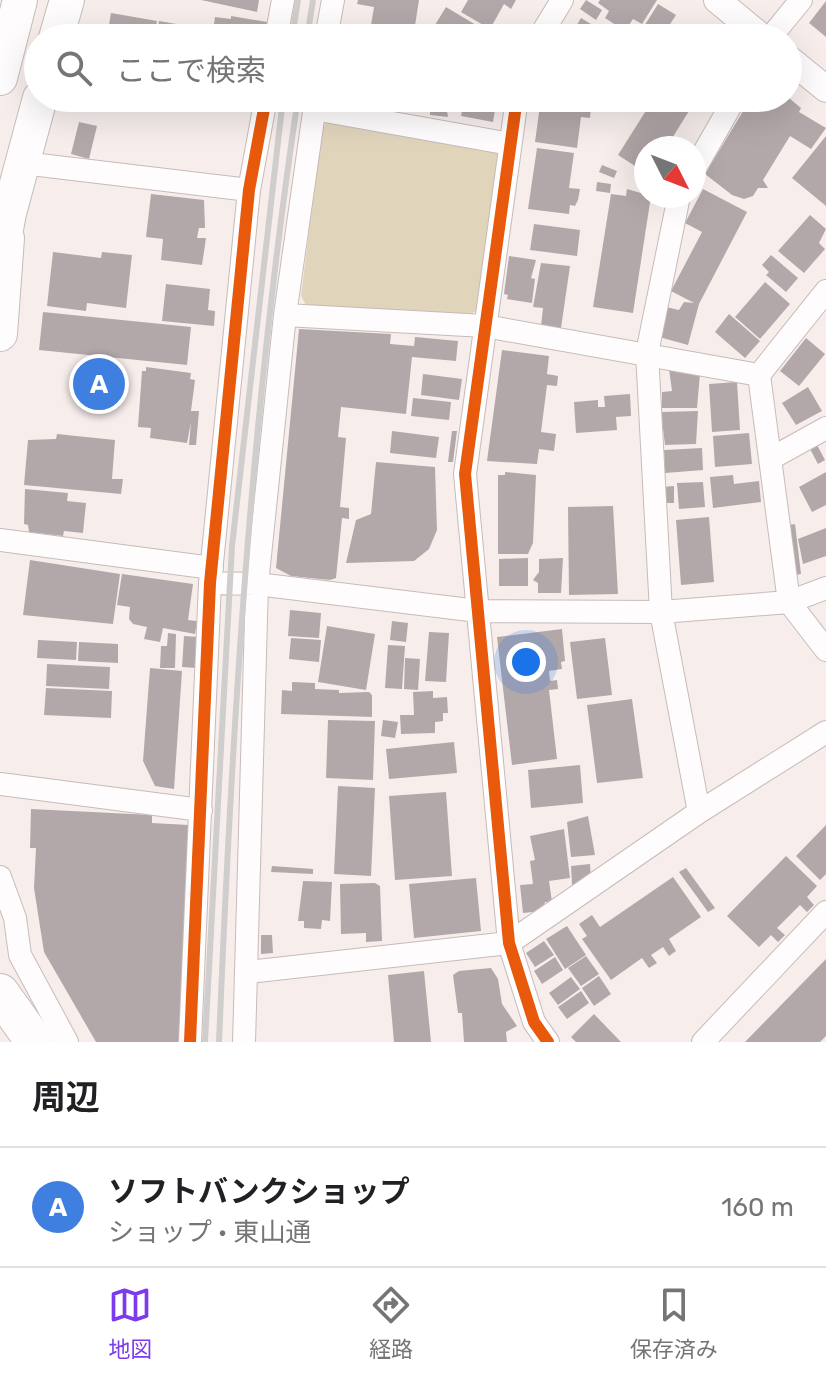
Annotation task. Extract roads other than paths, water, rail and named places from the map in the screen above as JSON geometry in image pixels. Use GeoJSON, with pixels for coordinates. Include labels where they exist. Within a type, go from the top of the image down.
{"type":"FeatureCollection","features":[{"type":"Feature","properties":{"kind":"highway"},"geometry":{"type":"LineString","coordinates":[[0,993],[35,1042]]}},
{"type":"Feature","properties":{"kind":"main road"},"geometry":{"type":"LineString","coordinates":[[0,78],[20,0]]}},
{"type":"Feature","properties":{"kind":"main road"},"geometry":{"type":"LineString","coordinates":[[60,24],[67,0]]}},
{"type":"Feature","properties":{"kind":"main road"},"geometry":{"type":"LineString","coordinates":[[0,262],[9,213],[36,112]]}},
{"type":"Feature","properties":{"kind":"main road"},"geometry":{"type":"LineString","coordinates":[[0,334],[9,213]]}},
{"type":"Feature","properties":{"kind":"street"},"geometry":{"type":"LineString","coordinates":[[279,24],[283,0]]}},
{"type":"Feature","properties":{"kind":"street"},"geometry":{"type":"LineString","coordinates":[[329,24],[333,0]]}},
{"type":"Feature","properties":{"kind":"street"},"geometry":{"type":"LineString","coordinates":[[547,24],[562,0]]}},
{"type":"Feature","properties":{"kind":"street"},"geometry":{"type":"LineString","coordinates":[[717,0],[746,24]]}},
{"type":"Feature","properties":{"kind":"street"},"geometry":{"type":"LineString","coordinates":[[781,24],[801,0]]}},
{"type":"Feature","properties":{"kind":"street"},"geometry":{"type":"LineString","coordinates":[[802,69],[826,89]]}},
{"type":"Feature","properties":{"kind":"street"},"geometry":{"type":"LineString","coordinates":[[190,1042],[211,575],[249,190],[263,112]]}},
{"type":"Feature","properties":{"kind":"street"},"geometry":{"type":"LineString","coordinates":[[244,1042],[257,584],[285,315],[314,112]]}},
{"type":"Feature","properties":{"kind":"street"},"geometry":{"type":"LineString","coordinates":[[358,112],[510,144]]}},
{"type":"Feature","properties":{"kind":"street"},"geometry":{"type":"LineString","coordinates":[[515,112],[465,474],[509,943],[534,1022],[548,1042]]}},
{"type":"Feature","properties":{"kind":"street"},"geometry":{"type":"LineString","coordinates":[[706,149],[727,112]]}},
{"type":"Feature","properties":{"kind":"street"},"geometry":{"type":"LineString","coordinates":[[23,163],[249,190]]}},
{"type":"Feature","properties":{"kind":"street"},"geometry":{"type":"LineString","coordinates":[[677,208],[647,353],[661,612],[699,812]]}},
{"type":"Feature","properties":{"kind":"street"},"geometry":{"type":"LineString","coordinates":[[826,291],[759,375],[789,602],[826,650]]}},
{"type":"Feature","properties":{"kind":"street"},"geometry":{"type":"LineString","coordinates":[[285,315],[485,326],[759,375]]}},
{"type":"Feature","properties":{"kind":"street"},"geometry":{"type":"LineString","coordinates":[[770,459],[826,428]]}},
{"type":"Feature","properties":{"kind":"street"},"geometry":{"type":"LineString","coordinates":[[0,540],[257,584],[478,611],[661,612],[789,602],[826,588]]}},
{"type":"Feature","properties":{"kind":"street"},"geometry":{"type":"LineString","coordinates":[[248,972],[509,943],[699,812],[826,732]]}},
{"type":"Feature","properties":{"kind":"street"},"geometry":{"type":"LineString","coordinates":[[0,784],[201,810]]}},
{"type":"Feature","properties":{"kind":"street"},"geometry":{"type":"LineString","coordinates":[[0,877],[15,918],[20,955],[67,1042]]}},
{"type":"Feature","properties":{"kind":"street"},"geometry":{"type":"LineString","coordinates":[[703,1042],[826,912]]}},
{"type":"Feature","properties":{"kind":"railway"},"geometry":{"type":"LineString","coordinates":[[294,24],[298,0]]}},
{"type":"Feature","properties":{"kind":"railway"},"geometry":{"type":"LineString","coordinates":[[309,24],[313,0]]}},
{"type":"Feature","properties":{"kind":"railway"},"geometry":{"type":"LineString","coordinates":[[205,1042],[232,546],[281,112]]}},
{"type":"Feature","properties":{"kind":"railway"},"geometry":{"type":"LineString","coordinates":[[219,1042],[230,805],[246,569],[268,333],[296,112]]}},
{"type":"Feature","properties":{"kind":"place","name":"ソフトバンクショップ"},"geometry":{"type":"Point","coordinates":[99,384]}}]}
